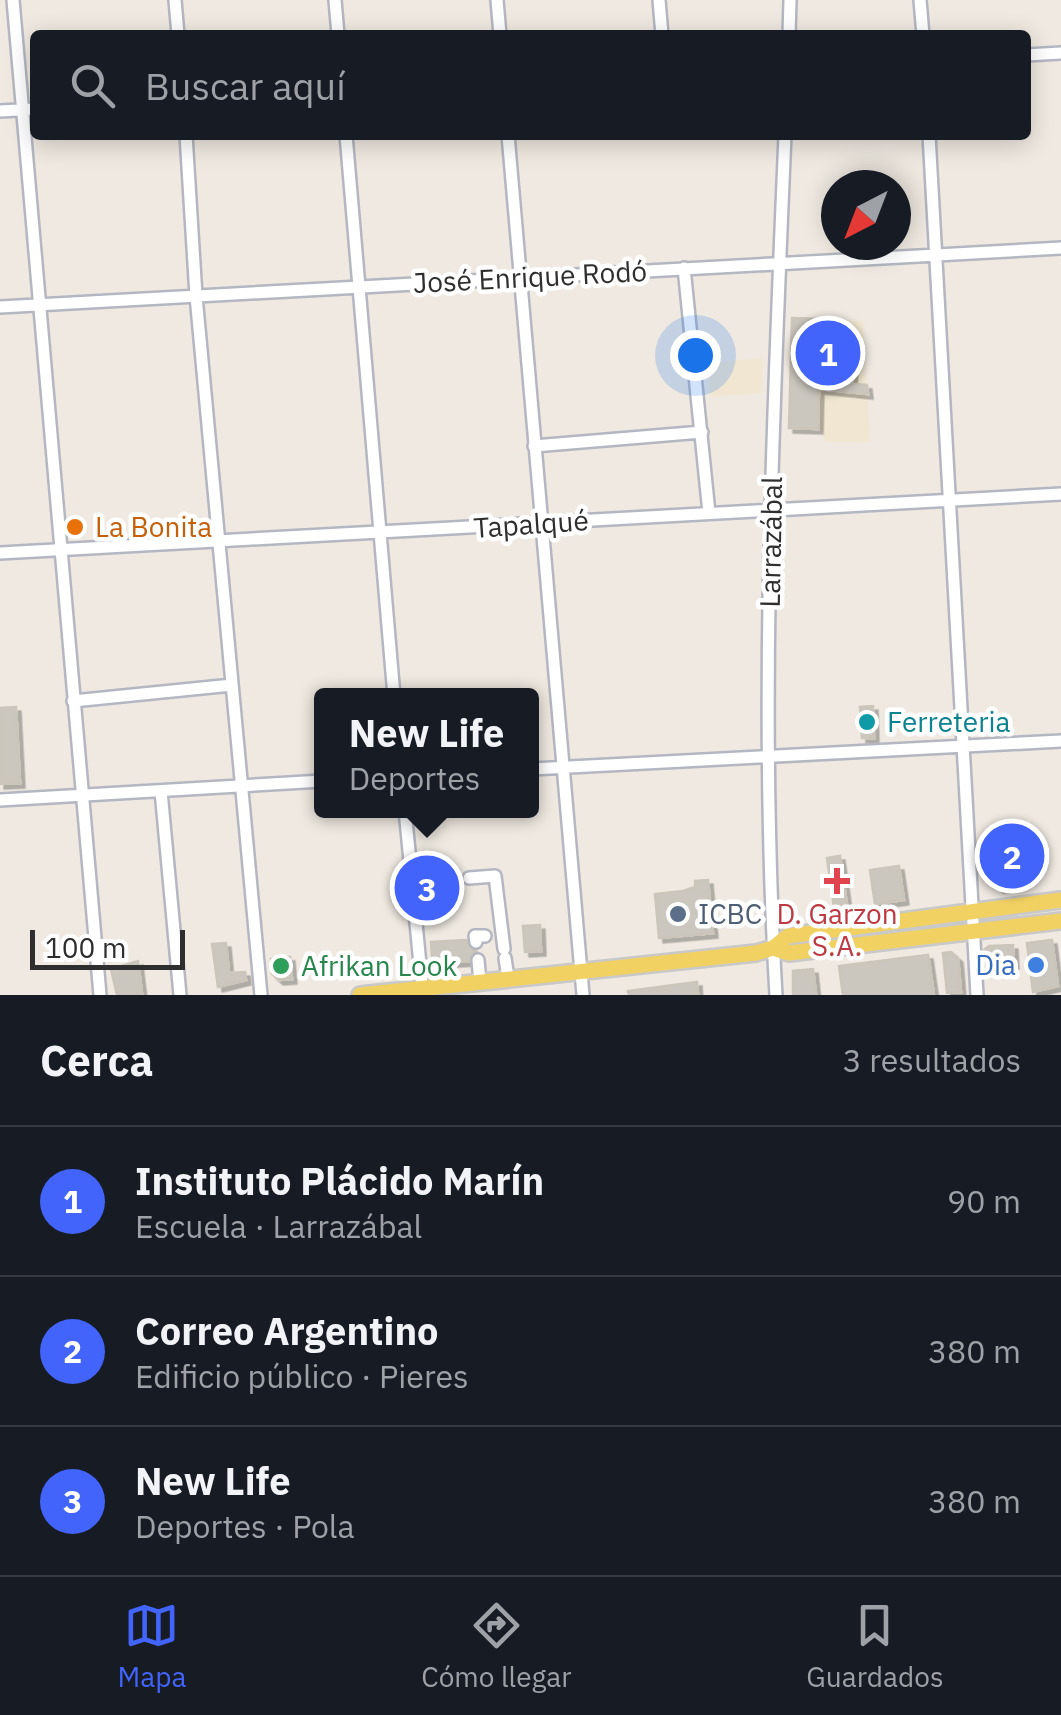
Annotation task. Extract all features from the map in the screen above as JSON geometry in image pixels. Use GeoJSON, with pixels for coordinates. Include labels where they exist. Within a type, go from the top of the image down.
{"type":"FeatureCollection","features":[{"type":"Feature","properties":{"kind":"main road"},"geometry":{"type":"LineString","coordinates":[[773,948],[788,936],[1061,900]]}},
{"type":"Feature","properties":{"kind":"main road"},"geometry":{"type":"LineString","coordinates":[[360,995],[423,992],[508,978],[773,948],[790,952],[1061,921]]}},
{"type":"Feature","properties":{"kind":"street"},"geometry":{"type":"LineString","coordinates":[[13,0],[58,550],[100,995]]}},
{"type":"Feature","properties":{"kind":"street"},"geometry":{"type":"LineString","coordinates":[[175,0],[178,30]]}},
{"type":"Feature","properties":{"kind":"street"},"geometry":{"type":"LineString","coordinates":[[335,0],[338,30]]}},
{"type":"Feature","properties":{"kind":"street"},"geometry":{"type":"LineString","coordinates":[[497,0],[500,30]]}},
{"type":"Feature","properties":{"kind":"street"},"geometry":{"type":"LineString","coordinates":[[659,0],[662,30]]}},
{"type":"Feature","properties":{"kind":"street"},"geometry":{"type":"LineString","coordinates":[[788,30],[790,0]]}},
{"type":"Feature","properties":{"kind":"street"},"geometry":{"type":"LineString","coordinates":[[920,0],[922,30]]}},
{"type":"Feature","properties":{"kind":"street"},"geometry":{"type":"LineString","coordinates":[[1031,54],[1061,53]]}},
{"type":"Feature","properties":{"kind":"street"},"geometry":{"type":"LineString","coordinates":[[0,111],[30,109]]}},
{"type":"Feature","properties":{"kind":"street"},"geometry":{"type":"LineString","coordinates":[[186,140],[196,296],[260,995]]}},
{"type":"Feature","properties":{"kind":"street"},"geometry":{"type":"LineString","coordinates":[[346,140],[393,688]]}},
{"type":"Feature","properties":{"kind":"street"},"geometry":{"type":"LineString","coordinates":[[508,140],[584,995]]}},
{"type":"Feature","properties":{"kind":"street","name":"Larrazábal"},"geometry":{"type":"LineString","coordinates":[[776,995],[768,924],[770,510],[785,140]]}},
{"type":"Feature","properties":{"kind":"street"},"geometry":{"type":"LineString","coordinates":[[929,140],[977,995]]}},
{"type":"Feature","properties":{"kind":"street","name":"José Enrique Rodó"},"geometry":{"type":"LineString","coordinates":[[0,307],[1061,248]]}},
{"type":"Feature","properties":{"kind":"street"},"geometry":{"type":"LineString","coordinates":[[684,268],[710,513]]}},
{"type":"Feature","properties":{"kind":"street"},"geometry":{"type":"LineString","coordinates":[[534,446],[702,432]]}},
{"type":"Feature","properties":{"kind":"street","name":"Tapalqué"},"geometry":{"type":"LineString","coordinates":[[0,554],[1061,494]]}},
{"type":"Feature","properties":{"kind":"street"},"geometry":{"type":"LineString","coordinates":[[72,701],[232,685]]}},
{"type":"Feature","properties":{"kind":"street"},"geometry":{"type":"LineString","coordinates":[[539,769],[1061,741]]}},
{"type":"Feature","properties":{"kind":"street"},"geometry":{"type":"LineString","coordinates":[[0,800],[314,781]]}},
{"type":"Feature","properties":{"kind":"street"},"geometry":{"type":"LineString","coordinates":[[161,791],[180,995]]}},
{"type":"Feature","properties":{"kind":"street"},"geometry":{"type":"LineString","coordinates":[[406,818],[423,992]]}},
{"type":"Feature","properties":{"kind":"street"},"geometry":{"type":"LineString","coordinates":[[470,878],[495,876],[490,936],[505,954],[508,978]]}},
{"type":"Feature","properties":{"kind":"street"},"geometry":{"type":"LineString","coordinates":[[478,960],[480,982]]}},
{"type":"Feature","properties":{"kind":"shaded area"},"geometry":{"type":"Polygon","coordinates":[[[793,318],[863,321],[870,442],[826,442],[820,429],[789,428],[793,318]]]}},
{"type":"Feature","properties":{"kind":"shaded area"},"geometry":{"type":"Polygon","coordinates":[[[763,358],[761,393],[711,397],[707,363],[763,358]]]}},
{"type":"Feature","properties":{"kind":"building"},"geometry":{"type":"Polygon","coordinates":[[[792,318],[822,319],[819,369],[853,367],[852,384],[867,385],[868,394],[819,389],[818,429],[789,428],[792,318]]]}},
{"type":"Feature","properties":{"kind":"building","name":"Ferreteria"},"geometry":{"type":"Polygon","coordinates":[[[873,706],[874,738],[862,738],[860,707],[873,706]]]}},
{"type":"Feature","properties":{"kind":"building"},"geometry":{"type":"Polygon","coordinates":[[[16,707],[20,783],[0,784],[0,708],[16,707]]]}},
{"type":"Feature","properties":{"kind":"building"},"geometry":{"type":"Polygon","coordinates":[[[1017,843],[1024,884],[999,888],[997,868],[1007,868],[1004,844],[1017,843]]]}},
{"type":"Feature","properties":{"kind":"building","name":"D. Garzon S.A."},"geometry":{"type":"Polygon","coordinates":[[[840,856],[847,905],[834,907],[827,858],[840,856]]]}},
{"type":"Feature","properties":{"kind":"building"},"geometry":{"type":"Polygon","coordinates":[[[899,866],[904,900],[875,904],[870,870],[899,866]]]}},
{"type":"Feature","properties":{"kind":"building"},"geometry":{"type":"Polygon","coordinates":[[[708,880],[713,933],[659,938],[655,894],[683,891],[695,887],[695,881],[708,880]]]}},
{"type":"Feature","properties":{"kind":"building"},"geometry":{"type":"Polygon","coordinates":[[[540,925],[541,951],[525,952],[523,926],[540,925]]]}},
{"type":"Feature","properties":{"kind":"building"},"geometry":{"type":"Polygon","coordinates":[[[466,940],[475,951],[469,961],[440,963],[432,957],[431,942],[466,940]]]}},
{"type":"Feature","properties":{"kind":"building"},"geometry":{"type":"Polygon","coordinates":[[[1052,940],[1058,986],[1033,992],[1027,943],[1052,940]]]}},
{"type":"Feature","properties":{"kind":"building"},"geometry":{"type":"Polygon","coordinates":[[[226,943],[229,973],[245,972],[246,980],[218,987],[212,944],[226,943]]]}},
{"type":"Feature","properties":{"kind":"building"},"geometry":{"type":"Polygon","coordinates":[[[1013,945],[1014,964],[985,969],[984,950],[989,946],[1013,945]]]}},
{"type":"Feature","properties":{"kind":"building"},"geometry":{"type":"Polygon","coordinates":[[[951,952],[958,958],[961,992],[947,993],[943,953],[951,952]]]}},
{"type":"Feature","properties":{"kind":"building"},"geometry":{"type":"Polygon","coordinates":[[[928,955],[934,995],[843,995],[839,966],[928,955]]]}},
{"type":"Feature","properties":{"kind":"building","name":"Afrikan Look"},"geometry":{"type":"Polygon","coordinates":[[[290,957],[292,979],[279,980],[272,974],[271,959],[290,957]]]}},
{"type":"Feature","properties":{"kind":"building"},"geometry":{"type":"Polygon","coordinates":[[[138,961],[142,994],[117,995],[111,969],[138,961]]]}},
{"type":"Feature","properties":{"kind":"building"},"geometry":{"type":"Polygon","coordinates":[[[813,969],[816,995],[793,995],[793,971],[813,969]]]}},
{"type":"Feature","properties":{"kind":"building"},"geometry":{"type":"Polygon","coordinates":[[[697,982],[698,995],[629,995],[628,991],[697,982]]]}},
{"type":"Feature","properties":{"kind":"place","name":"Instituto Plácido Marín"},"geometry":{"type":"Point","coordinates":[828,353]}},
{"type":"Feature","properties":{"kind":"place","name":"La Bonita"},"geometry":{"type":"Point","coordinates":[75,527]}},
{"type":"Feature","properties":{"kind":"place","name":"Ferreteria"},"geometry":{"type":"Point","coordinates":[867,722]}},
{"type":"Feature","properties":{"kind":"place","name":"Correo Argentino"},"geometry":{"type":"Point","coordinates":[1012,856]}},
{"type":"Feature","properties":{"kind":"place","name":"D. Garzon S.A."},"geometry":{"type":"Point","coordinates":[837,881]}},
{"type":"Feature","properties":{"kind":"place","name":"New Life"},"geometry":{"type":"Point","coordinates":[427,888]}},
{"type":"Feature","properties":{"kind":"place","name":"ICBC"},"geometry":{"type":"Point","coordinates":[678,914]}},
{"type":"Feature","properties":{"kind":"place","name":"Dia"},"geometry":{"type":"Point","coordinates":[1036,965]}},
{"type":"Feature","properties":{"kind":"place","name":"Afrikan Look"},"geometry":{"type":"Point","coordinates":[281,966]}}]}
